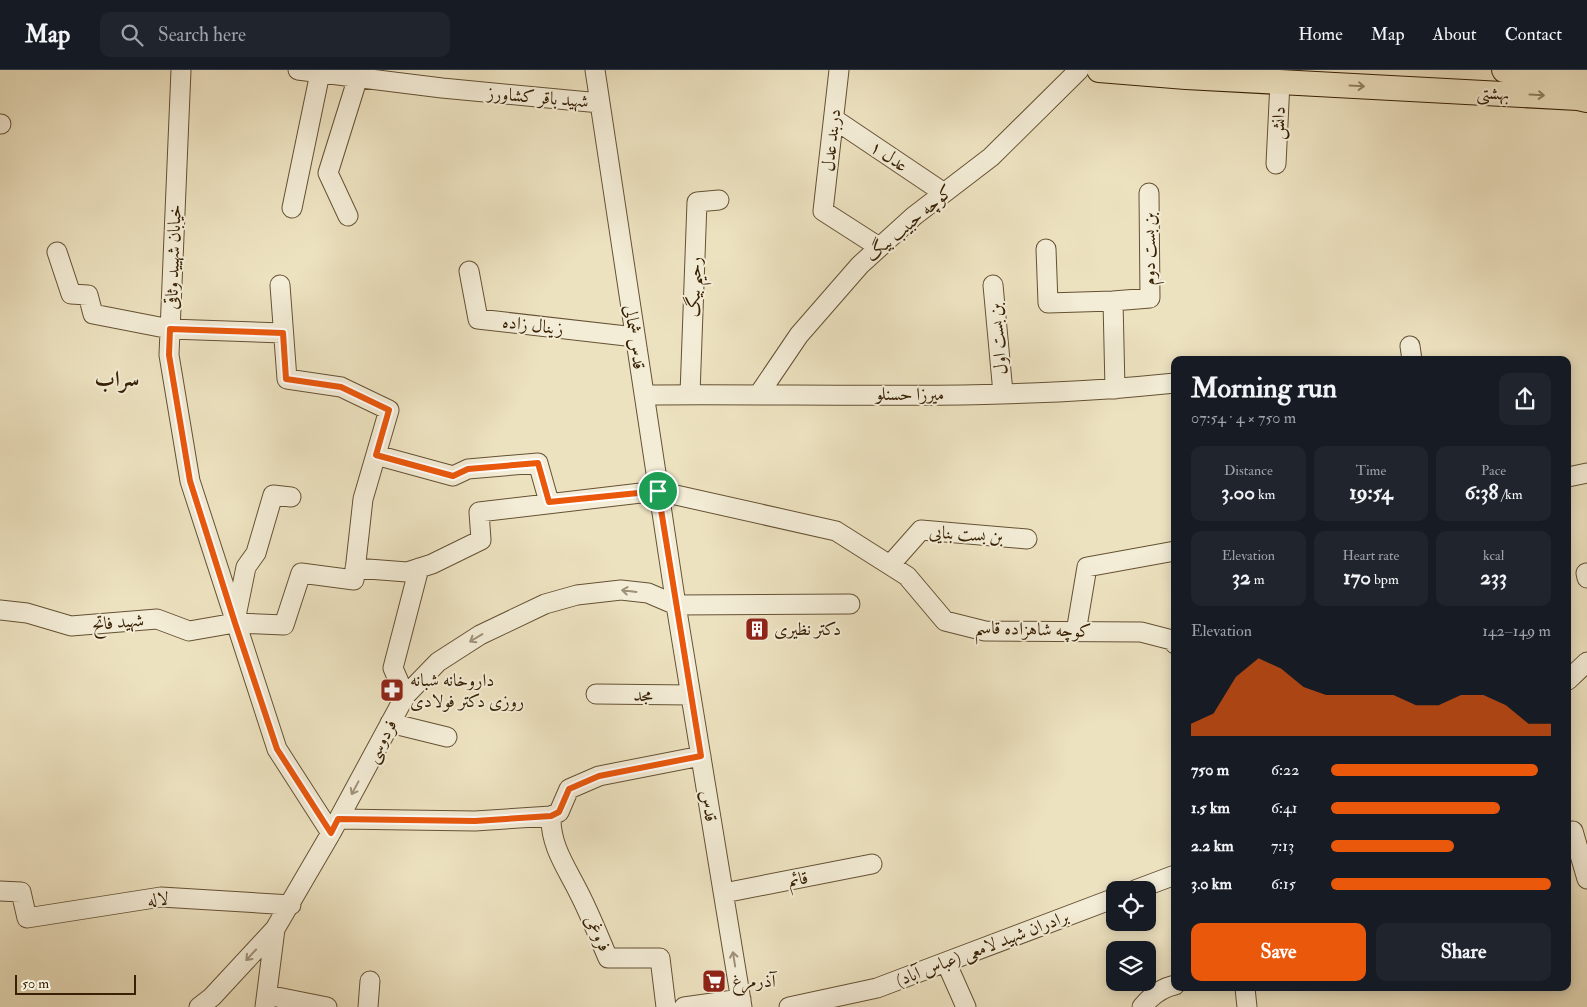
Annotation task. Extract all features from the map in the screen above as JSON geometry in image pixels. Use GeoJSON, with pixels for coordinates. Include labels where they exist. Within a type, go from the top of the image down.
{"type":"FeatureCollection","features":[{"type":"Feature","properties":{"kind":"main road","name":"بهشتی"},"geometry":{"type":"LineString","coordinates":[[1099,70],[1209,74],[1280,82],[1587,100]]}},
{"type":"Feature","properties":{"kind":"main road","name":"بهشتی"},"geometry":{"type":"LineString","coordinates":[[1504,70],[1587,76]]}},
{"type":"Feature","properties":{"kind":"street","name":"خیابان شهیید وثاقی"},"geometry":{"type":"LineString","coordinates":[[181,70],[169,355],[190,481],[277,749],[335,826]]}},
{"type":"Feature","properties":{"kind":"street","name":"شهید باقر کشاورز"},"geometry":{"type":"LineString","coordinates":[[298,70],[358,77],[396,76],[600,102]]}},
{"type":"Feature","properties":{"kind":"street","name":"قدس شمالی"},"geometry":{"type":"LineString","coordinates":[[595,70],[676,605]]}},
{"type":"Feature","properties":{"kind":"street","name":"دربند عدل"},"geometry":{"type":"LineString","coordinates":[[839,70],[823,211],[880,247]]}},
{"type":"Feature","properties":{"kind":"street","name":"کوچه حبیب بیگ"},"geometry":{"type":"LineString","coordinates":[[759,394],[799,335],[860,264],[990,157],[1079,70]]}},
{"type":"Feature","properties":{"kind":"street"},"geometry":{"type":"LineString","coordinates":[[292,208],[320,73]]}},
{"type":"Feature","properties":{"kind":"street"},"geometry":{"type":"LineString","coordinates":[[348,216],[328,173],[358,77]]}},
{"type":"Feature","properties":{"kind":"street","name":"دانش"},"geometry":{"type":"LineString","coordinates":[[1276,164],[1280,82]]}},
{"type":"Feature","properties":{"kind":"street","name":"عدل ۱"},"geometry":{"type":"LineString","coordinates":[[834,119],[944,193]]}},
{"type":"Feature","properties":{"kind":"street","name":"بن بست دوم"},"geometry":{"type":"LineString","coordinates":[[1046,249],[1048,303],[1150,298],[1149,193]]}},
{"type":"Feature","properties":{"kind":"street","name":"رحیم بیگ"},"geometry":{"type":"LineString","coordinates":[[690,394],[697,202],[719,200]]}},
{"type":"Feature","properties":{"kind":"street"},"geometry":{"type":"LineString","coordinates":[[57,252],[71,294],[88,295],[93,314],[170,329],[283,333]]}},
{"type":"Feature","properties":{"kind":"street","name":"زینال زاده"},"geometry":{"type":"LineString","coordinates":[[469,271],[478,319],[635,337]]}},
{"type":"Feature","properties":{"kind":"street"},"geometry":{"type":"LineString","coordinates":[[280,285],[286,379],[341,387],[389,410],[363,499],[355,568],[407,572],[419,568]]}},
{"type":"Feature","properties":{"kind":"street","name":"بن بست اول"},"geometry":{"type":"LineString","coordinates":[[993,285],[1003,392]]}},
{"type":"Feature","properties":{"kind":"street"},"geometry":{"type":"LineString","coordinates":[[1113,301],[1115,389]]}},
{"type":"Feature","properties":{"kind":"street","name":"میرزا حسنلو"},"geometry":{"type":"LineString","coordinates":[[644,395],[1003,392],[1115,389],[1171,383]]}},
{"type":"Feature","properties":{"kind":"street"},"geometry":{"type":"LineString","coordinates":[[376,455],[453,476],[468,469],[538,463],[549,502]]}},
{"type":"Feature","properties":{"kind":"street"},"geometry":{"type":"LineString","coordinates":[[1571,476],[1587,473]]}},
{"type":"Feature","properties":{"kind":"street","name":"کوچه شاهزاده قاسم"},"geometry":{"type":"LineString","coordinates":[[419,568],[481,540],[480,512],[549,502],[658,491],[836,531],[907,576],[945,621],[985,630],[1140,632],[1171,640]]}},
{"type":"Feature","properties":{"kind":"street"},"geometry":{"type":"LineString","coordinates":[[235,623],[246,567],[256,553],[273,495],[291,497]]}},
{"type":"Feature","properties":{"kind":"street","name":"بن بست بنایی"},"geometry":{"type":"LineString","coordinates":[[890,565],[921,530],[1027,539]]}},
{"type":"Feature","properties":{"kind":"street"},"geometry":{"type":"LineString","coordinates":[[1076,632],[1087,567],[1171,552]]}},
{"type":"Feature","properties":{"kind":"street","name":"شهید فاتح"},"geometry":{"type":"LineString","coordinates":[[0,610],[27,612],[71,626],[158,619],[189,631],[235,623],[284,625],[301,573],[354,580],[355,568]]}},
{"type":"Feature","properties":{"kind":"street"},"geometry":{"type":"LineString","coordinates":[[405,696],[393,668],[419,568]]}},
{"type":"Feature","properties":{"kind":"street","name":"فردوسی"},"geometry":{"type":"LineString","coordinates":[[199,1007],[212,997],[275,929],[291,905],[405,696],[438,662],[480,635],[545,604],[577,595],[621,590],[648,593],[676,605]]}},
{"type":"Feature","properties":{"kind":"street"},"geometry":{"type":"LineString","coordinates":[[676,605],[850,604]]}},
{"type":"Feature","properties":{"kind":"street","name":"قدس"},"geometry":{"type":"LineString","coordinates":[[676,605],[742,1003]]}},
{"type":"Feature","properties":{"kind":"street"},"geometry":{"type":"LineString","coordinates":[[1571,677],[1587,662]]}},
{"type":"Feature","properties":{"kind":"street","name":"مجد"},"geometry":{"type":"LineString","coordinates":[[596,694],[691,695]]}},
{"type":"Feature","properties":{"kind":"street"},"geometry":{"type":"LineString","coordinates":[[390,724],[447,737]]}},
{"type":"Feature","properties":{"kind":"street"},"geometry":{"type":"LineString","coordinates":[[335,826],[551,816],[559,812],[569,789],[599,776],[701,756]]}},
{"type":"Feature","properties":{"kind":"street","name":"فروغی"},"geometry":{"type":"LineString","coordinates":[[551,816],[550,832],[563,864],[578,891],[608,958],[660,958],[666,1007]]}},
{"type":"Feature","properties":{"kind":"street"},"geometry":{"type":"LineString","coordinates":[[1571,831],[1573,831],[1587,879]]}},
{"type":"Feature","properties":{"kind":"street","name":"قائم"},"geometry":{"type":"LineString","coordinates":[[724,893],[872,864]]}},
{"type":"Feature","properties":{"kind":"street"},"geometry":{"type":"LineString","coordinates":[[1156,882],[1171,877]]}},
{"type":"Feature","properties":{"kind":"street","name":"لاله"},"geometry":{"type":"LineString","coordinates":[[0,891],[21,892],[27,918],[161,897],[291,905]]}},
{"type":"Feature","properties":{"kind":"street","name":"برادران شهید لامعی (عباس آباد)"},"geometry":{"type":"LineString","coordinates":[[789,1007],[877,988],[1106,901]]}},
{"type":"Feature","properties":{"kind":"street"},"geometry":{"type":"LineString","coordinates":[[275,929],[266,1001],[328,1007]]}},
{"type":"Feature","properties":{"kind":"street"},"geometry":{"type":"LineString","coordinates":[[946,962],[966,1007]]}},
{"type":"Feature","properties":{"kind":"street"},"geometry":{"type":"LineString","coordinates":[[368,1007],[370,980]]}},
{"type":"Feature","properties":{"kind":"street"},"geometry":{"type":"LineString","coordinates":[[1142,1007],[1152,996],[1171,987]]}},
{"type":"Feature","properties":{"kind":"street"},"geometry":{"type":"LineString","coordinates":[[1244,991],[1246,1007]]}},
{"type":"Feature","properties":{"kind":"street"},"geometry":{"type":"LineString","coordinates":[[684,1007],[742,1003]]}},
{"type":"Feature","properties":{"kind":"place","name":"دکتر نظیری"},"geometry":{"type":"Point","coordinates":[757,629]}},
{"type":"Feature","properties":{"kind":"place","name":"داروخانه شبانه روزی دکتر فولادی"},"geometry":{"type":"Point","coordinates":[392,690]}},
{"type":"Feature","properties":{"kind":"place","name":"آذرمرغ"},"geometry":{"type":"Point","coordinates":[714,981]}},
{"type":"Feature","properties":{"kind":"district","name":"سراب"},"geometry":{"type":"Point","coordinates":[117,378]}},
{"type":"Feature","properties":{"kind":"route"},"geometry":{"type":"LineString","coordinates":[[170,329],[283,333],[286,379],[341,387],[389,410],[376,455],[453,476],[468,469],[538,463],[549,502],[658,491],[701,756],[599,776],[569,789],[559,812],[551,816],[475,821],[338,819],[331,833],[277,749],[235,623],[190,481],[169,355],[170,329]]}}]}
